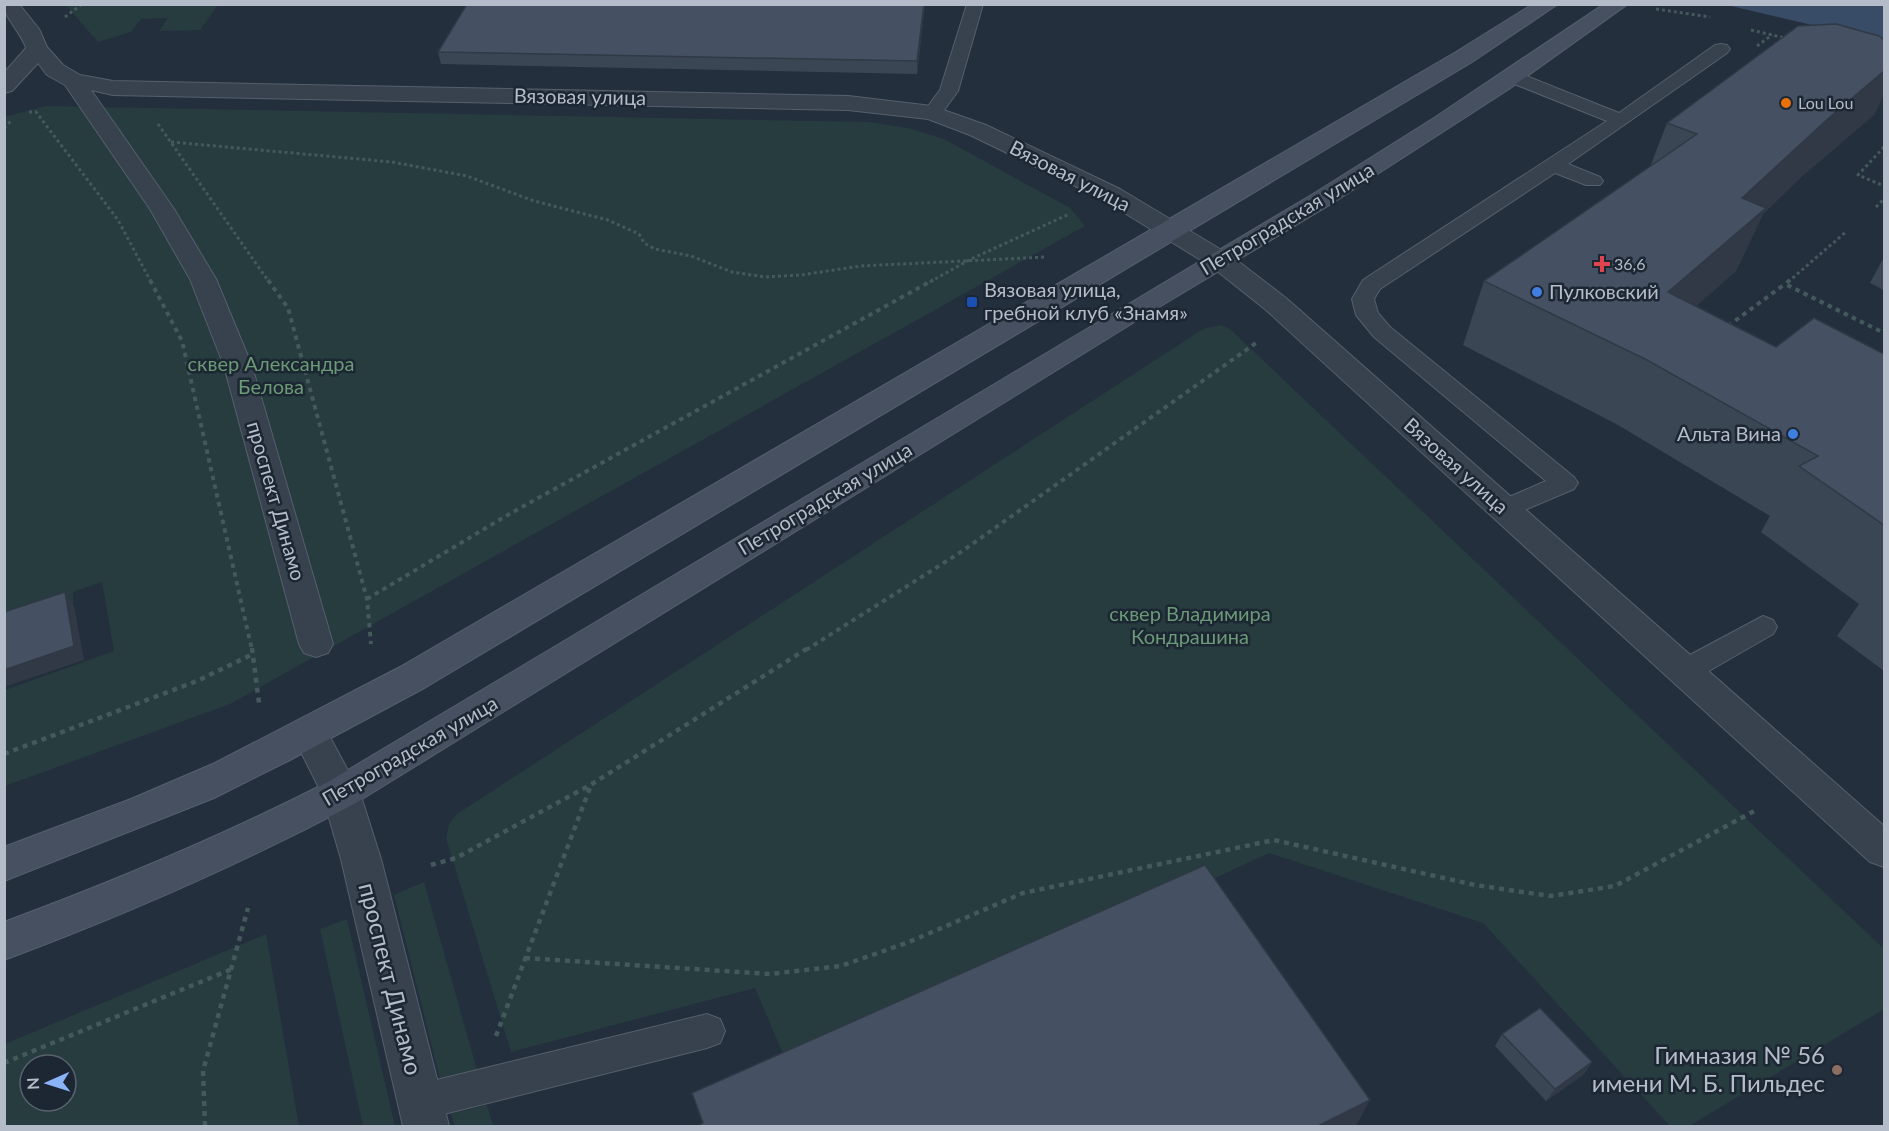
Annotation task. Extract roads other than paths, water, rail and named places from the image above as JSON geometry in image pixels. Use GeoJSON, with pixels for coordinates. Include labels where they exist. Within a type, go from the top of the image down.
{"type":"FeatureCollection","features":[{"type":"Feature","properties":{"kind":"street"},"geometry":{"type":"LineString","coordinates":[[5,86],[26,64],[37,48],[32,33],[8,4]]}},
{"type":"Feature","properties":{"kind":"street"},"geometry":{"type":"LineString","coordinates":[[4,864],[115,824],[228,774],[310,734],[413,676],[1171,230],[1548,4]]}},
{"type":"Feature","properties":{"kind":"street","name":"Петроградская улица"},"geometry":{"type":"LineString","coordinates":[[4,941],[130,893],[242,844],[341,793],[1139,307],[1221,261],[1513,77],[1618,4]]}},
{"type":"Feature","properties":{"kind":"street","name":"Вязовая улица"},"geometry":{"type":"LineString","coordinates":[[37,48],[55,70],[73,80],[113,88],[848,103],[932,113],[978,129],[1111,194],[1221,261],[1276,304],[1884,850]]}},
{"type":"Feature","properties":{"kind":"street","name":"проспект Динамо"},"geometry":{"type":"LineString","coordinates":[[73,80],[162,209],[203,279],[238,366],[316,644]]}},
{"type":"Feature","properties":{"kind":"street","name":"проспект Динамо"},"geometry":{"type":"LineString","coordinates":[[310,734],[341,793],[361,860],[423,1114]]}},
{"type":"Feature","properties":{"kind":"lane"},"geometry":{"type":"LineString","coordinates":[[932,113],[949,91],[975,4]]}},
{"type":"Feature","properties":{"kind":"lane"},"geometry":{"type":"LineString","coordinates":[[1504,509],[1565,483],[1382,332],[1367,315],[1363,299],[1371,285],[1621,120],[1721,49]]}},
{"type":"Feature","properties":{"kind":"lane"},"geometry":{"type":"LineString","coordinates":[[1513,77],[1621,120]]}},
{"type":"Feature","properties":{"kind":"lane"},"geometry":{"type":"LineString","coordinates":[[1553,165],[1593,181]]}},
{"type":"Feature","properties":{"kind":"lane"},"geometry":{"type":"LineString","coordinates":[[1685,671],[1763,627]]}},
{"type":"Feature","properties":{"kind":"lane"},"geometry":{"type":"LineString","coordinates":[[423,1114],[707,1031]]}},
{"type":"Feature","properties":{"kind":"water"},"geometry":{"type":"Polygon","coordinates":[[[1727,5],[1884,5],[1884,42],[1727,5]]]}},
{"type":"Feature","properties":{"kind":"place","name":"Lou Lou"},"geometry":{"type":"Point","coordinates":[1786,103]}},
{"type":"Feature","properties":{"kind":"place","name":"36,6"},"geometry":{"type":"Point","coordinates":[1602,264]}},
{"type":"Feature","properties":{"kind":"place","name":"Пулковский"},"geometry":{"type":"Point","coordinates":[1537,292]}},
{"type":"Feature","properties":{"kind":"place","name":"Вязовая улица, гребной клуб «Знамя»"},"geometry":{"type":"Point","coordinates":[972,302]}},
{"type":"Feature","properties":{"kind":"place","name":"Альта Вина"},"geometry":{"type":"Point","coordinates":[1793,434]}},
{"type":"Feature","properties":{"kind":"place","name":"Гимназия № 56 имени М. Б. Пильдес"},"geometry":{"type":"Point","coordinates":[1837,1070]}},
{"type":"Feature","properties":{"kind":"park label","name":"сквер Александра Белова"},"geometry":{"type":"Point","coordinates":[271,376]}},
{"type":"Feature","properties":{"kind":"park label","name":"сквер Владимира Кондрашина"},"geometry":{"type":"Point","coordinates":[1190,626]}}]}
